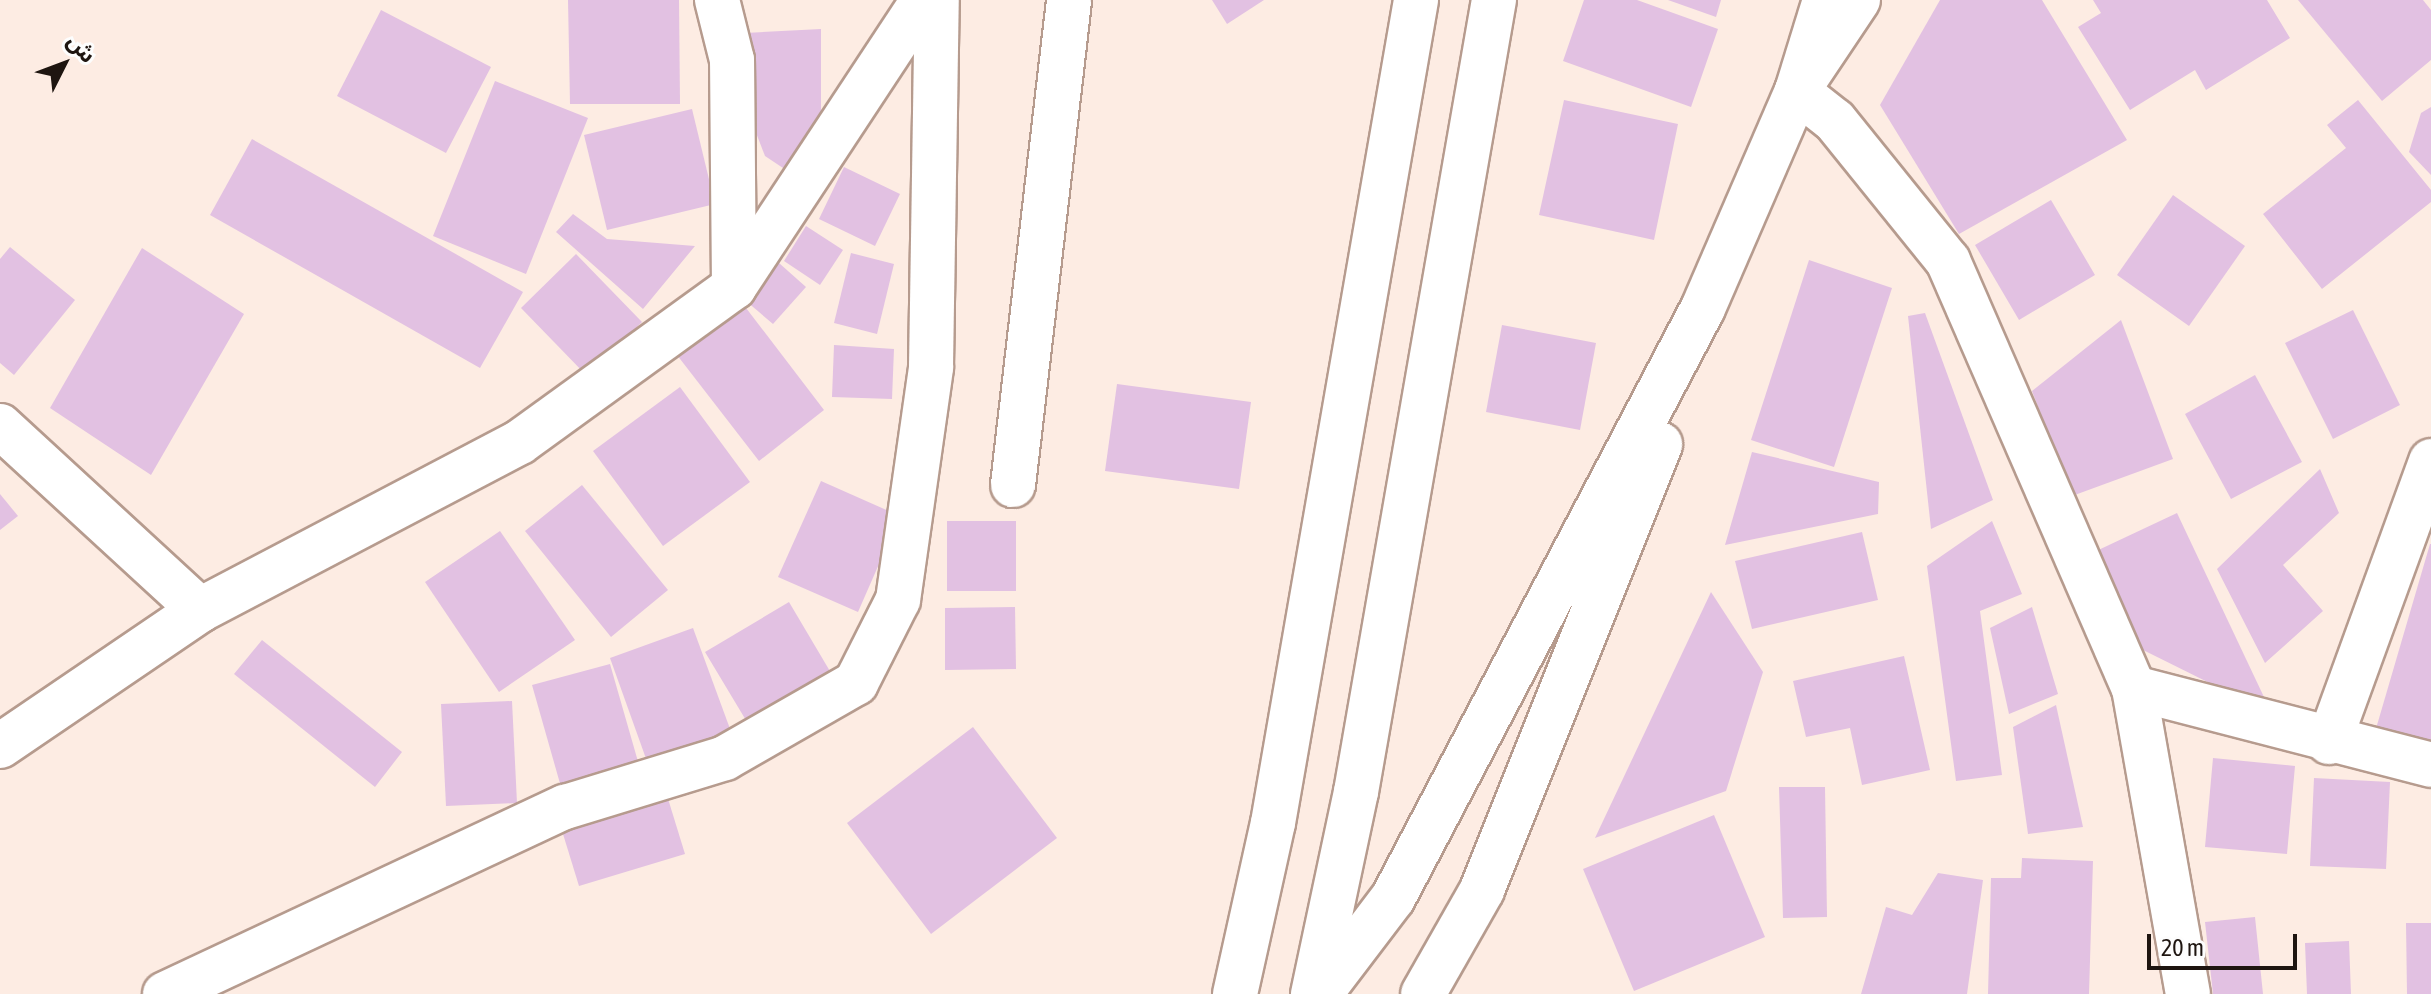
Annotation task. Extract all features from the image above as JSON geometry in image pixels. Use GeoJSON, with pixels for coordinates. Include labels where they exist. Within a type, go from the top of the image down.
{"type":"FeatureCollection","features":[{"type":"Feature","properties":{"kind":"street"},"geometry":{"type":"LineString","coordinates":[[717,0],[732,60],[734,287]]}},
{"type":"Feature","properties":{"kind":"street"},"geometry":{"type":"LineString","coordinates":[[0,746],[200,610],[520,442],[734,287],[923,0]]}},
{"type":"Feature","properties":{"kind":"street"},"geometry":{"type":"LineString","coordinates":[[165,994],[565,807],[725,758],[856,683],[898,600],[931,367],[937,0]]}},
{"type":"Feature","properties":{"kind":"street"},"geometry":{"type":"LineString","coordinates":[[1013,485],[1069,0]]}},
{"type":"Feature","properties":{"kind":"street"},"geometry":{"type":"LineString","coordinates":[[1235,994],[1273,823],[1416,0]]}},
{"type":"Feature","properties":{"kind":"street"},"geometry":{"type":"LineString","coordinates":[[1313,994],[1356,792],[1494,0]]}},
{"type":"Feature","properties":{"kind":"street"},"geometry":{"type":"LineString","coordinates":[[1320,994],[1393,898],[1703,308],[1797,91],[1825,0]]}},
{"type":"Feature","properties":{"kind":"street"},"geometry":{"type":"LineString","coordinates":[[1797,91],[1858,0]]}},
{"type":"Feature","properties":{"kind":"street"},"geometry":{"type":"LineString","coordinates":[[1797,91],[1835,121],[1948,261],[2134,688],[2188,994]]}},
{"type":"Feature","properties":{"kind":"street"},"geometry":{"type":"LineString","coordinates":[[1423,994],[1488,875],[1664,434],[1703,308]]}},
{"type":"Feature","properties":{"kind":"street"},"geometry":{"type":"LineString","coordinates":[[0,426],[200,610]]}},
{"type":"Feature","properties":{"kind":"street"},"geometry":{"type":"LineString","coordinates":[[2329,742],[2431,461]]}},
{"type":"Feature","properties":{"kind":"street"},"geometry":{"type":"LineString","coordinates":[[2134,688],[2329,742],[2431,765]]}},
{"type":"Feature","properties":{"kind":"building"},"geometry":{"type":"Polygon","coordinates":[[[568,0],[679,0],[680,104],[570,104],[568,0]]]}},
{"type":"Feature","properties":{"kind":"building"},"geometry":{"type":"Polygon","coordinates":[[[1212,0],[1264,0],[1227,24],[1212,0]]]}},
{"type":"Feature","properties":{"kind":"building"},"geometry":{"type":"Polygon","coordinates":[[[1584,0],[1637,0],[1718,29],[1691,107],[1563,61],[1584,0]]]}},
{"type":"Feature","properties":{"kind":"building"},"geometry":{"type":"Polygon","coordinates":[[[1668,0],[1721,0],[1716,17],[1668,0]]]}},
{"type":"Feature","properties":{"kind":"building"},"geometry":{"type":"Polygon","coordinates":[[[1940,0],[2042,0],[2127,140],[1959,234],[1880,105],[1940,0]]]}},
{"type":"Feature","properties":{"kind":"building"},"geometry":{"type":"Polygon","coordinates":[[[2093,0],[2267,0],[2290,38],[2206,90],[2195,70],[2130,110],[2078,27],[2101,13],[2093,0]]]}},
{"type":"Feature","properties":{"kind":"building"},"geometry":{"type":"Polygon","coordinates":[[[2298,0],[2423,0],[2431,10],[2431,60],[2382,101],[2298,0]]]}},
{"type":"Feature","properties":{"kind":"building"},"geometry":{"type":"Polygon","coordinates":[[[381,10],[491,67],[446,153],[337,96],[381,10]]]}},
{"type":"Feature","properties":{"kind":"building"},"geometry":{"type":"Polygon","coordinates":[[[821,29],[821,145],[806,162],[783,168],[765,156],[753,125],[745,33],[821,29]]]}},
{"type":"Feature","properties":{"kind":"building"},"geometry":{"type":"Polygon","coordinates":[[[495,81],[588,118],[526,274],[433,236],[495,81]]]}},
{"type":"Feature","properties":{"kind":"building"},"geometry":{"type":"Polygon","coordinates":[[[1564,100],[1678,124],[1654,240],[1539,215],[1564,100]]]}},
{"type":"Feature","properties":{"kind":"building"},"geometry":{"type":"Polygon","coordinates":[[[2358,100],[2431,190],[2431,202],[2322,289],[2263,214],[2346,148],[2327,125],[2358,100]]]}},
{"type":"Feature","properties":{"kind":"building"},"geometry":{"type":"Polygon","coordinates":[[[2431,107],[2431,175],[2409,152],[2421,113],[2431,107]]]}},
{"type":"Feature","properties":{"kind":"building"},"geometry":{"type":"Polygon","coordinates":[[[692,109],[715,204],[607,230],[584,135],[692,109]]]}},
{"type":"Feature","properties":{"kind":"building"},"geometry":{"type":"Polygon","coordinates":[[[252,139],[523,292],[480,368],[210,215],[252,139]]]}},
{"type":"Feature","properties":{"kind":"building"},"geometry":{"type":"Polygon","coordinates":[[[844,167],[900,194],[875,246],[819,219],[844,167]]]}},
{"type":"Feature","properties":{"kind":"building"},"geometry":{"type":"Polygon","coordinates":[[[2173,195],[2245,246],[2189,326],[2117,275],[2173,195]]]}},
{"type":"Feature","properties":{"kind":"building"},"geometry":{"type":"Polygon","coordinates":[[[2051,200],[2095,275],[2019,320],[1975,245],[2051,200]]]}},
{"type":"Feature","properties":{"kind":"building"},"geometry":{"type":"Polygon","coordinates":[[[573,214],[607,239],[695,246],[643,309],[556,232],[573,214]]]}},
{"type":"Feature","properties":{"kind":"building"},"geometry":{"type":"Polygon","coordinates":[[[806,226],[843,250],[820,285],[784,261],[806,226]]]}},
{"type":"Feature","properties":{"kind":"building"},"geometry":{"type":"Polygon","coordinates":[[[10,247],[75,300],[14,375],[0,363],[0,259],[10,247]]]}},
{"type":"Feature","properties":{"kind":"building"},"geometry":{"type":"Polygon","coordinates":[[[142,248],[244,314],[151,475],[50,408],[142,248]]]}},
{"type":"Feature","properties":{"kind":"building"},"geometry":{"type":"Polygon","coordinates":[[[851,253],[894,264],[877,334],[834,323],[851,253]]]}},
{"type":"Feature","properties":{"kind":"building"},"geometry":{"type":"Polygon","coordinates":[[[576,254],[642,322],[587,376],[521,308],[576,254]]]}},
{"type":"Feature","properties":{"kind":"building"},"geometry":{"type":"Polygon","coordinates":[[[1809,260],[1892,288],[1834,467],[1751,440],[1809,260]]]}},
{"type":"Feature","properties":{"kind":"building"},"geometry":{"type":"Polygon","coordinates":[[[779,263],[806,287],[773,324],[746,301],[779,263]]]}},
{"type":"Feature","properties":{"kind":"building"},"geometry":{"type":"Polygon","coordinates":[[[743,304],[824,410],[759,461],[677,355],[743,304]]]}},
{"type":"Feature","properties":{"kind":"building"},"geometry":{"type":"Polygon","coordinates":[[[2353,310],[2400,405],[2333,439],[2285,343],[2353,310]]]}},
{"type":"Feature","properties":{"kind":"building"},"geometry":{"type":"Polygon","coordinates":[[[1925,313],[1993,500],[1931,529],[1908,316],[1925,313]]]}},
{"type":"Feature","properties":{"kind":"building"},"geometry":{"type":"Polygon","coordinates":[[[2121,320],[2173,459],[2072,496],[2032,391],[2121,320]]]}},
{"type":"Feature","properties":{"kind":"building"},"geometry":{"type":"Polygon","coordinates":[[[1502,325],[1596,343],[1580,430],[1486,412],[1502,325]]]}},
{"type":"Feature","properties":{"kind":"building"},"geometry":{"type":"Polygon","coordinates":[[[834,345],[894,349],[892,399],[832,397],[834,345]]]}},
{"type":"Feature","properties":{"kind":"building"},"geometry":{"type":"Polygon","coordinates":[[[2255,375],[2302,462],[2231,499],[2185,414],[2255,375]]]}},
{"type":"Feature","properties":{"kind":"building"},"geometry":{"type":"Polygon","coordinates":[[[1117,384],[1251,402],[1239,489],[1105,471],[1117,384]]]}},
{"type":"Feature","properties":{"kind":"building"},"geometry":{"type":"Polygon","coordinates":[[[680,387],[750,482],[663,546],[593,451],[680,387]]]}},
{"type":"Feature","properties":{"kind":"building"},"geometry":{"type":"Polygon","coordinates":[[[1752,452],[1879,482],[1878,514],[1725,545],[1752,452]]]}},
{"type":"Feature","properties":{"kind":"building"},"geometry":{"type":"Polygon","coordinates":[[[2320,469],[2339,513],[2283,565],[2323,611],[2265,663],[2217,569],[2320,469]]]}},
{"type":"Feature","properties":{"kind":"building"},"geometry":{"type":"Polygon","coordinates":[[[821,481],[900,516],[858,612],[778,577],[821,481]]]}},
{"type":"Feature","properties":{"kind":"building"},"geometry":{"type":"Polygon","coordinates":[[[582,485],[668,590],[611,637],[525,531],[582,485]]]}},
{"type":"Feature","properties":{"kind":"building"},"geometry":{"type":"Polygon","coordinates":[[[0,494],[18,516],[0,530],[0,494]]]}},
{"type":"Feature","properties":{"kind":"building"},"geometry":{"type":"Polygon","coordinates":[[[2177,513],[2272,714],[2137,647],[2092,553],[2177,513]]]}},
{"type":"Feature","properties":{"kind":"building"},"geometry":{"type":"Polygon","coordinates":[[[947,521],[1016,521],[1016,591],[947,591],[947,521]]]}},
{"type":"Feature","properties":{"kind":"building"},"geometry":{"type":"Polygon","coordinates":[[[1992,521],[2022,594],[1980,611],[2002,775],[1956,781],[1927,566],[1992,521]]]}},
{"type":"Feature","properties":{"kind":"building"},"geometry":{"type":"Polygon","coordinates":[[[500,531],[575,640],[499,692],[425,582],[500,531]]]}},
{"type":"Feature","properties":{"kind":"building"},"geometry":{"type":"Polygon","coordinates":[[[1862,532],[1878,600],[1752,629],[1735,561],[1862,532]]]}},
{"type":"Feature","properties":{"kind":"building"},"geometry":{"type":"Polygon","coordinates":[[[2431,544],[2431,743],[2375,732],[2431,544]]]}},
{"type":"Feature","properties":{"kind":"building"},"geometry":{"type":"Polygon","coordinates":[[[1711,592],[1763,672],[1726,791],[1595,838],[1711,592]]]}},
{"type":"Feature","properties":{"kind":"building"},"geometry":{"type":"Polygon","coordinates":[[[789,602],[834,678],[750,727],[705,652],[789,602]]]}},
{"type":"Feature","properties":{"kind":"building"},"geometry":{"type":"Polygon","coordinates":[[[1015,607],[1016,669],[945,670],[945,608],[1015,607]]]}},
{"type":"Feature","properties":{"kind":"building"},"geometry":{"type":"Polygon","coordinates":[[[2032,607],[2058,694],[2009,714],[1990,628],[2032,607]]]}},
{"type":"Feature","properties":{"kind":"building"},"geometry":{"type":"Polygon","coordinates":[[[693,628],[733,737],[649,767],[610,658],[693,628]]]}},
{"type":"Feature","properties":{"kind":"building"},"geometry":{"type":"Polygon","coordinates":[[[262,640],[402,752],[375,787],[234,674],[262,640]]]}},
{"type":"Feature","properties":{"kind":"building"},"geometry":{"type":"Polygon","coordinates":[[[1904,656],[1930,770],[1862,785],[1850,728],[1806,737],[1793,681],[1904,656]]]}},
{"type":"Feature","properties":{"kind":"building"},"geometry":{"type":"Polygon","coordinates":[[[610,664],[639,765],[561,787],[532,685],[610,664]]]}},
{"type":"Feature","properties":{"kind":"building"},"geometry":{"type":"Polygon","coordinates":[[[512,701],[517,803],[446,806],[441,704],[512,701]]]}},
{"type":"Feature","properties":{"kind":"building"},"geometry":{"type":"Polygon","coordinates":[[[2056,705],[2083,827],[2028,834],[2013,727],[2056,705]]]}},
{"type":"Feature","properties":{"kind":"building"},"geometry":{"type":"Polygon","coordinates":[[[973,727],[1057,838],[931,934],[847,823],[973,727]]]}},
{"type":"Feature","properties":{"kind":"building"},"geometry":{"type":"Polygon","coordinates":[[[2213,758],[2295,766],[2287,854],[2205,847],[2213,758]]]}},
{"type":"Feature","properties":{"kind":"building"},"geometry":{"type":"Polygon","coordinates":[[[2314,778],[2390,782],[2386,869],[2310,866],[2314,778]]]}},
{"type":"Feature","properties":{"kind":"building"},"geometry":{"type":"Polygon","coordinates":[[[1779,787],[1825,787],[1827,917],[1783,918],[1779,787]]]}},
{"type":"Feature","properties":{"kind":"building"},"geometry":{"type":"Polygon","coordinates":[[[665,789],[685,854],[579,886],[559,821],[665,789]]]}},
{"type":"Feature","properties":{"kind":"building"},"geometry":{"type":"Polygon","coordinates":[[[1714,815],[1765,937],[1634,991],[1583,869],[1714,815]]]}},
{"type":"Feature","properties":{"kind":"building"},"geometry":{"type":"Polygon","coordinates":[[[2022,858],[2093,861],[2089,994],[1988,994],[1991,878],[2021,878],[2022,858]]]}},
{"type":"Feature","properties":{"kind":"building"},"geometry":{"type":"Polygon","coordinates":[[[1938,873],[1983,880],[1967,994],[1861,994],[1886,907],[1912,915],[1938,873]]]}},
{"type":"Feature","properties":{"kind":"building"},"geometry":{"type":"Polygon","coordinates":[[[2255,917],[2263,994],[2213,994],[2205,922],[2255,917]]]}},
{"type":"Feature","properties":{"kind":"building"},"geometry":{"type":"Polygon","coordinates":[[[2406,923],[2431,923],[2431,994],[2407,994],[2406,923]]]}},
{"type":"Feature","properties":{"kind":"building"},"geometry":{"type":"Polygon","coordinates":[[[2349,941],[2351,994],[2307,994],[2305,943],[2349,941]]]}}]}
